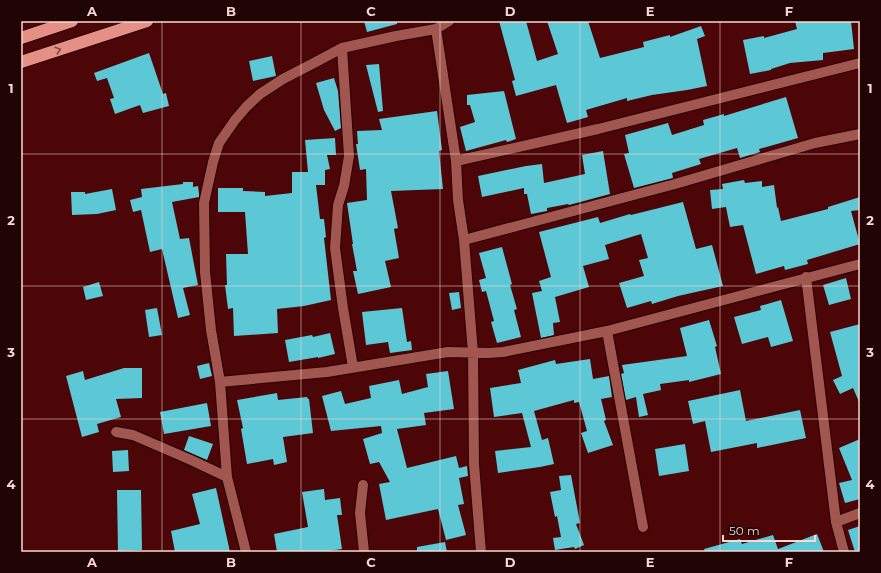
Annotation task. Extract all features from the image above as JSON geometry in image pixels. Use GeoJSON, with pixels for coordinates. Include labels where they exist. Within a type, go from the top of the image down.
{"type":"FeatureCollection","features":[{"type":"Feature","properties":{"kind":"highway"},"geometry":{"type":"LineString","coordinates":[[21,38],[72,21]]}},
{"type":"Feature","properties":{"kind":"highway"},"geometry":{"type":"LineString","coordinates":[[21,62],[147,21]]}},
{"type":"Feature","properties":{"kind":"street"},"geometry":{"type":"LineString","coordinates":[[246,552],[227,477],[220,382],[211,330],[205,272],[204,204],[212,162],[219,143],[247,106],[260,94],[283,79],[342,48],[436,29],[449,21]]}},
{"type":"Feature","properties":{"kind":"street"},"geometry":{"type":"LineString","coordinates":[[436,29],[456,161],[458,200],[464,240],[472,353],[474,464],[481,552]]}},
{"type":"Feature","properties":{"kind":"street"},"geometry":{"type":"LineString","coordinates":[[342,48],[349,156],[344,186],[338,205],[335,248],[353,367]]}},
{"type":"Feature","properties":{"kind":"street"},"geometry":{"type":"LineString","coordinates":[[456,161],[598,129],[860,63]]}},
{"type":"Feature","properties":{"kind":"street"},"geometry":{"type":"LineString","coordinates":[[464,240],[675,184],[815,143],[860,134]]}},
{"type":"Feature","properties":{"kind":"street"},"geometry":{"type":"LineString","coordinates":[[220,382],[327,372],[448,352],[503,352],[607,331],[806,277],[860,264]]}},
{"type":"Feature","properties":{"kind":"street"},"geometry":{"type":"LineString","coordinates":[[806,277],[836,522],[844,552]]}},
{"type":"Feature","properties":{"kind":"street"},"geometry":{"type":"LineString","coordinates":[[607,331],[644,527]]}},
{"type":"Feature","properties":{"kind":"street"},"geometry":{"type":"LineString","coordinates":[[116,432],[133,435],[227,477]]}},
{"type":"Feature","properties":{"kind":"street"},"geometry":{"type":"LineString","coordinates":[[363,485],[360,513],[364,552]]}},
{"type":"Feature","properties":{"kind":"street"},"geometry":{"type":"LineString","coordinates":[[836,522],[860,512]]}},
{"type":"Feature","properties":{"kind":"building"},"geometry":{"type":"Polygon","coordinates":[[[364,21],[397,21],[397,24],[367,32],[364,21]]]}},
{"type":"Feature","properties":{"kind":"building"},"geometry":{"type":"Polygon","coordinates":[[[499,21],[526,21],[537,61],[558,54],[547,21],[588,21],[600,58],[644,47],[643,42],[670,35],[670,37],[701,26],[705,36],[697,39],[707,86],[652,95],[627,101],[627,98],[586,110],[588,117],[567,123],[556,85],[516,96],[512,81],[515,80],[499,21]]]}},
{"type":"Feature","properties":{"kind":"building"},"geometry":{"type":"Polygon","coordinates":[[[795,21],[851,21],[854,49],[823,53],[823,60],[790,63],[771,70],[750,74],[743,40],[764,36],[764,38],[797,29],[795,21]]]}},
{"type":"Feature","properties":{"kind":"building"},"geometry":{"type":"Polygon","coordinates":[[[149,53],[163,94],[166,93],[169,106],[143,113],[140,105],[115,114],[110,99],[114,98],[107,78],[97,81],[94,73],[149,53]]]}},
{"type":"Feature","properties":{"kind":"building"},"geometry":{"type":"Polygon","coordinates":[[[272,56],[276,76],[253,81],[249,61],[272,56]]]}},
{"type":"Feature","properties":{"kind":"building"},"geometry":{"type":"Polygon","coordinates":[[[379,64],[383,111],[378,112],[366,65],[379,64]]]}},
{"type":"Feature","properties":{"kind":"building"},"geometry":{"type":"Polygon","coordinates":[[[334,78],[338,91],[341,128],[335,131],[324,110],[316,83],[334,78]]]}},
{"type":"Feature","properties":{"kind":"building"},"geometry":{"type":"Polygon","coordinates":[[[504,91],[516,139],[507,142],[506,140],[466,151],[460,127],[475,122],[470,105],[467,105],[467,95],[504,91]]]}},
{"type":"Feature","properties":{"kind":"building"},"geometry":{"type":"Polygon","coordinates":[[[786,97],[798,138],[759,149],[760,152],[740,158],[737,148],[699,159],[701,164],[672,173],[673,178],[634,188],[624,154],[629,153],[625,135],[668,123],[672,135],[704,125],[703,120],[724,114],[724,116],[786,97]]]}},
{"type":"Feature","properties":{"kind":"building"},"geometry":{"type":"Polygon","coordinates":[[[437,111],[442,150],[439,151],[443,189],[391,191],[398,228],[394,229],[399,258],[385,261],[391,287],[358,294],[353,271],[357,271],[347,203],[367,200],[366,169],[360,170],[356,144],[358,144],[357,131],[382,130],[379,119],[437,111]]]}},
{"type":"Feature","properties":{"kind":"building"},"geometry":{"type":"Polygon","coordinates":[[[335,138],[336,155],[327,155],[330,169],[325,170],[325,185],[316,185],[320,219],[324,219],[326,237],[324,238],[331,300],[304,306],[277,309],[278,333],[234,336],[233,308],[228,309],[225,285],[227,285],[226,254],[248,254],[245,212],[218,212],[218,188],[243,188],[243,191],[265,192],[265,196],[292,193],[292,172],[308,172],[305,140],[335,138]]]}},
{"type":"Feature","properties":{"kind":"building"},"geometry":{"type":"Polygon","coordinates":[[[603,151],[610,194],[569,205],[547,208],[547,211],[531,214],[527,194],[524,194],[524,188],[482,197],[478,176],[542,164],[544,183],[585,174],[582,155],[603,151]]]}},
{"type":"Feature","properties":{"kind":"building"},"geometry":{"type":"Polygon","coordinates":[[[744,180],[745,183],[762,181],[762,187],[774,185],[777,208],[778,207],[781,221],[828,209],[828,207],[860,197],[860,210],[851,211],[860,244],[807,260],[808,264],[785,270],[784,266],[756,274],[743,225],[730,227],[726,207],[712,209],[710,190],[723,189],[722,184],[744,180]]]}},
{"type":"Feature","properties":{"kind":"building"},"geometry":{"type":"Polygon","coordinates":[[[183,182],[193,182],[193,187],[198,186],[199,197],[172,202],[180,239],[189,238],[198,285],[183,288],[190,315],[178,318],[162,249],[150,252],[141,210],[133,212],[130,200],[142,197],[141,189],[183,184],[183,182]]]}},
{"type":"Feature","properties":{"kind":"building"},"geometry":{"type":"Polygon","coordinates":[[[112,189],[116,210],[97,214],[72,215],[71,192],[85,192],[85,194],[112,189]]]}},
{"type":"Feature","properties":{"kind":"building"},"geometry":{"type":"Polygon","coordinates":[[[683,202],[696,249],[712,245],[723,286],[678,296],[652,304],[651,301],[627,308],[619,283],[644,276],[639,260],[648,258],[641,234],[605,245],[609,259],[583,266],[589,287],[555,297],[560,322],[553,323],[554,335],[541,338],[532,293],[542,291],[539,281],[551,277],[539,232],[598,217],[600,223],[630,214],[683,202]]]}},
{"type":"Feature","properties":{"kind":"building"},"geometry":{"type":"Polygon","coordinates":[[[502,247],[512,284],[510,285],[517,309],[514,310],[521,337],[497,343],[491,322],[494,321],[486,291],[482,292],[479,280],[486,278],[479,253],[502,247]]]}},
{"type":"Feature","properties":{"kind":"building"},"geometry":{"type":"Polygon","coordinates":[[[846,278],[851,299],[829,305],[823,285],[846,278]]]}},
{"type":"Feature","properties":{"kind":"building"},"geometry":{"type":"Polygon","coordinates":[[[99,282],[103,296],[86,300],[83,287],[99,282]]]}},
{"type":"Feature","properties":{"kind":"building"},"geometry":{"type":"Polygon","coordinates":[[[459,292],[461,308],[452,310],[449,293],[459,292]]]}},
{"type":"Feature","properties":{"kind":"building"},"geometry":{"type":"Polygon","coordinates":[[[781,300],[793,341],[771,347],[768,337],[742,344],[734,317],[761,310],[760,306],[781,300]]]}},
{"type":"Feature","properties":{"kind":"building"},"geometry":{"type":"Polygon","coordinates":[[[157,308],[162,335],[149,337],[145,310],[157,308]]]}},
{"type":"Feature","properties":{"kind":"building"},"geometry":{"type":"Polygon","coordinates":[[[402,308],[407,342],[411,341],[412,350],[390,353],[388,342],[366,345],[362,312],[402,308]]]}},
{"type":"Feature","properties":{"kind":"building"},"geometry":{"type":"Polygon","coordinates":[[[709,320],[717,346],[715,347],[721,374],[689,382],[689,380],[660,384],[661,390],[643,394],[648,415],[639,417],[636,397],[626,400],[621,374],[624,373],[622,365],[687,356],[680,328],[709,320]]]}},
{"type":"Feature","properties":{"kind":"building"},"geometry":{"type":"Polygon","coordinates":[[[860,324],[860,404],[853,388],[840,394],[833,380],[842,376],[830,332],[860,324]]]}},
{"type":"Feature","properties":{"kind":"building"},"geometry":{"type":"Polygon","coordinates":[[[330,333],[335,354],[289,362],[285,340],[312,335],[313,337],[330,333]]]}},
{"type":"Feature","properties":{"kind":"building"},"geometry":{"type":"Polygon","coordinates":[[[590,359],[593,379],[609,376],[612,397],[601,399],[606,420],[604,421],[613,445],[588,453],[581,433],[587,431],[579,402],[574,403],[574,400],[534,411],[542,440],[548,438],[554,464],[498,473],[495,451],[531,447],[522,413],[494,417],[490,388],[521,383],[518,370],[555,360],[556,364],[590,359]]]}},
{"type":"Feature","properties":{"kind":"building"},"geometry":{"type":"Polygon","coordinates":[[[209,363],[212,376],[200,379],[197,366],[209,363]]]}},
{"type":"Feature","properties":{"kind":"building"},"geometry":{"type":"Polygon","coordinates":[[[124,368],[142,368],[142,398],[116,399],[121,417],[97,424],[99,432],[82,437],[66,376],[83,371],[85,380],[124,368]]]}},
{"type":"Feature","properties":{"kind":"building"},"geometry":{"type":"Polygon","coordinates":[[[448,371],[454,409],[424,413],[426,425],[397,429],[407,468],[456,456],[459,468],[467,466],[468,476],[459,478],[464,504],[458,505],[466,535],[446,540],[438,509],[386,520],[379,484],[390,482],[379,462],[370,464],[363,439],[382,433],[381,426],[331,431],[322,396],[341,391],[345,404],[371,398],[369,386],[399,380],[402,394],[428,387],[426,374],[448,371]]]}},
{"type":"Feature","properties":{"kind":"building"},"geometry":{"type":"Polygon","coordinates":[[[740,390],[746,421],[800,410],[806,438],[757,448],[757,443],[711,452],[705,421],[693,424],[688,401],[740,390]]]}},
{"type":"Feature","properties":{"kind":"building"},"geometry":{"type":"Polygon","coordinates":[[[277,393],[278,400],[307,397],[309,399],[313,433],[283,437],[287,462],[274,465],[273,459],[247,464],[241,429],[243,428],[237,400],[277,393]]]}},
{"type":"Feature","properties":{"kind":"building"},"geometry":{"type":"Polygon","coordinates":[[[207,403],[211,426],[164,434],[160,412],[207,403]]]}},
{"type":"Feature","properties":{"kind":"building"},"geometry":{"type":"Polygon","coordinates":[[[189,436],[213,444],[207,460],[184,450],[189,436]]]}},
{"type":"Feature","properties":{"kind":"building"},"geometry":{"type":"Polygon","coordinates":[[[860,439],[860,499],[845,503],[839,483],[852,480],[839,448],[860,439]]]}},
{"type":"Feature","properties":{"kind":"building"},"geometry":{"type":"Polygon","coordinates":[[[685,444],[689,471],[659,476],[655,449],[685,444]]]}},
{"type":"Feature","properties":{"kind":"building"},"geometry":{"type":"Polygon","coordinates":[[[128,450],[129,471],[113,472],[112,451],[128,450]]]}},
{"type":"Feature","properties":{"kind":"building"},"geometry":{"type":"Polygon","coordinates":[[[571,475],[580,523],[576,524],[584,545],[575,549],[574,547],[555,550],[553,538],[561,537],[550,492],[561,490],[559,476],[571,475]]]}},
{"type":"Feature","properties":{"kind":"building"},"geometry":{"type":"Polygon","coordinates":[[[216,488],[230,552],[175,552],[171,531],[200,524],[192,494],[216,488]]]}},
{"type":"Feature","properties":{"kind":"building"},"geometry":{"type":"Polygon","coordinates":[[[324,489],[325,500],[340,498],[342,515],[337,515],[342,549],[322,552],[277,552],[274,534],[308,527],[302,492],[324,489]]]}},
{"type":"Feature","properties":{"kind":"building"},"geometry":{"type":"Polygon","coordinates":[[[117,490],[141,490],[142,550],[118,551],[117,490]]]}},
{"type":"Feature","properties":{"kind":"building"},"geometry":{"type":"Polygon","coordinates":[[[860,526],[860,552],[855,552],[848,530],[860,526]]]}},
{"type":"Feature","properties":{"kind":"building"},"geometry":{"type":"Polygon","coordinates":[[[817,534],[824,552],[705,552],[704,549],[740,539],[742,544],[773,535],[778,549],[817,534]]]}},
{"type":"Feature","properties":{"kind":"building"},"geometry":{"type":"Polygon","coordinates":[[[445,542],[447,552],[417,552],[417,547],[445,542]]]}}]}
